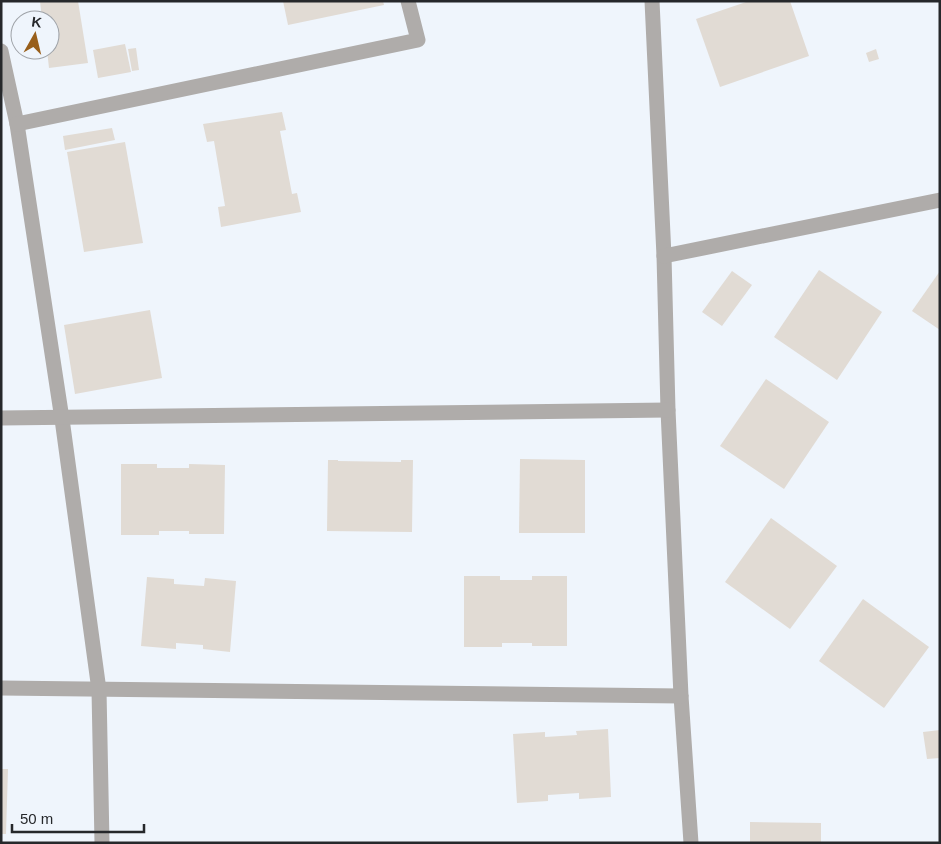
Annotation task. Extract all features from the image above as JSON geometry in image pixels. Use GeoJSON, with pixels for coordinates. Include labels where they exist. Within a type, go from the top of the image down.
{"type":"FeatureCollection","features":[{"type":"Feature","properties":{"kind":"street"},"geometry":{"type":"LineString","coordinates":[[17,124],[418,40],[408,1]]}},
{"type":"Feature","properties":{"kind":"street"},"geometry":{"type":"LineString","coordinates":[[652,1],[681,696],[691,843]]}},
{"type":"Feature","properties":{"kind":"street"},"geometry":{"type":"LineString","coordinates":[[1,51],[17,124],[62,419],[99,690],[102,843]]}},
{"type":"Feature","properties":{"kind":"street"},"geometry":{"type":"LineString","coordinates":[[664,256],[940,200]]}},
{"type":"Feature","properties":{"kind":"street"},"geometry":{"type":"LineString","coordinates":[[1,418],[62,419],[668,410]]}},
{"type":"Feature","properties":{"kind":"street"},"geometry":{"type":"LineString","coordinates":[[1,688],[681,696]]}},
{"type":"Feature","properties":{"kind":"building"},"geometry":{"type":"Polygon","coordinates":[[[40,1],[78,1],[88,63],[49,68],[48,60],[60,60],[60,10],[41,10],[40,1]]]}},
{"type":"Feature","properties":{"kind":"building"},"geometry":{"type":"Polygon","coordinates":[[[283,1],[383,1],[384,5],[288,25],[283,1]]]}},
{"type":"Feature","properties":{"kind":"building"},"geometry":{"type":"Polygon","coordinates":[[[749,1],[790,1],[809,56],[720,87],[696,19],[749,1]]]}},
{"type":"Feature","properties":{"kind":"building"},"geometry":{"type":"Polygon","coordinates":[[[125,44],[131,72],[98,78],[93,50],[125,44]]]}},
{"type":"Feature","properties":{"kind":"building"},"geometry":{"type":"Polygon","coordinates":[[[136,48],[139,70],[132,71],[128,49],[136,48]]]}},
{"type":"Feature","properties":{"kind":"building"},"geometry":{"type":"Polygon","coordinates":[[[876,49],[879,59],[869,62],[866,53],[876,49]]]}},
{"type":"Feature","properties":{"kind":"building"},"geometry":{"type":"Polygon","coordinates":[[[282,112],[286,130],[280,131],[292,194],[297,193],[301,212],[221,227],[218,207],[225,206],[214,141],[207,142],[203,124],[282,112]]]}},
{"type":"Feature","properties":{"kind":"building"},"geometry":{"type":"Polygon","coordinates":[[[112,128],[115,140],[65,150],[63,136],[112,128]]]}},
{"type":"Feature","properties":{"kind":"building"},"geometry":{"type":"Polygon","coordinates":[[[125,142],[143,243],[84,252],[67,152],[125,142]]]}},
{"type":"Feature","properties":{"kind":"building"},"geometry":{"type":"Polygon","coordinates":[[[819,270],[882,312],[837,380],[774,337],[819,270]]]}},
{"type":"Feature","properties":{"kind":"building"},"geometry":{"type":"Polygon","coordinates":[[[732,271],[752,285],[722,326],[702,312],[732,271]]]}},
{"type":"Feature","properties":{"kind":"building"},"geometry":{"type":"Polygon","coordinates":[[[940,271],[940,330],[912,311],[940,271]]]}},
{"type":"Feature","properties":{"kind":"building"},"geometry":{"type":"Polygon","coordinates":[[[150,310],[162,378],[75,394],[64,325],[150,310]]]}},
{"type":"Feature","properties":{"kind":"building"},"geometry":{"type":"Polygon","coordinates":[[[766,379],[829,422],[784,489],[720,446],[766,379]]]}},
{"type":"Feature","properties":{"kind":"building"},"geometry":{"type":"Polygon","coordinates":[[[520,459],[585,460],[585,533],[519,533],[520,459]]]}},
{"type":"Feature","properties":{"kind":"building"},"geometry":{"type":"Polygon","coordinates":[[[328,460],[401,462],[401,460],[413,460],[412,532],[327,531],[328,460]]]}},
{"type":"Feature","properties":{"kind":"building"},"geometry":{"type":"Polygon","coordinates":[[[121,464],[157,464],[157,468],[189,468],[189,464],[225,465],[224,534],[189,534],[189,531],[159,531],[159,535],[121,535],[121,464]]]}},
{"type":"Feature","properties":{"kind":"building"},"geometry":{"type":"Polygon","coordinates":[[[771,518],[837,566],[790,629],[725,582],[771,518]]]}},
{"type":"Feature","properties":{"kind":"building"},"geometry":{"type":"Polygon","coordinates":[[[464,576],[500,576],[500,580],[532,580],[532,576],[567,576],[567,646],[532,646],[532,643],[502,643],[502,647],[464,647],[464,576]]]}},
{"type":"Feature","properties":{"kind":"building"},"geometry":{"type":"Polygon","coordinates":[[[147,577],[174,579],[174,584],[204,586],[205,578],[236,581],[230,652],[203,649],[203,645],[176,643],[176,649],[141,646],[147,577]]]}},
{"type":"Feature","properties":{"kind":"building"},"geometry":{"type":"Polygon","coordinates":[[[863,599],[929,647],[884,708],[819,661],[863,599]]]}},
{"type":"Feature","properties":{"kind":"building"},"geometry":{"type":"Polygon","coordinates":[[[608,729],[611,797],[579,799],[579,793],[548,795],[548,801],[517,803],[513,734],[545,732],[545,737],[577,735],[576,731],[608,729]]]}},
{"type":"Feature","properties":{"kind":"building"},"geometry":{"type":"Polygon","coordinates":[[[940,730],[940,758],[927,759],[923,732],[940,730]]]}},
{"type":"Feature","properties":{"kind":"building"},"geometry":{"type":"Polygon","coordinates":[[[1,769],[8,769],[6,834],[1,834],[1,769]]]}},
{"type":"Feature","properties":{"kind":"building"},"geometry":{"type":"Polygon","coordinates":[[[750,822],[821,823],[821,843],[750,843],[750,822]]]}}]}
